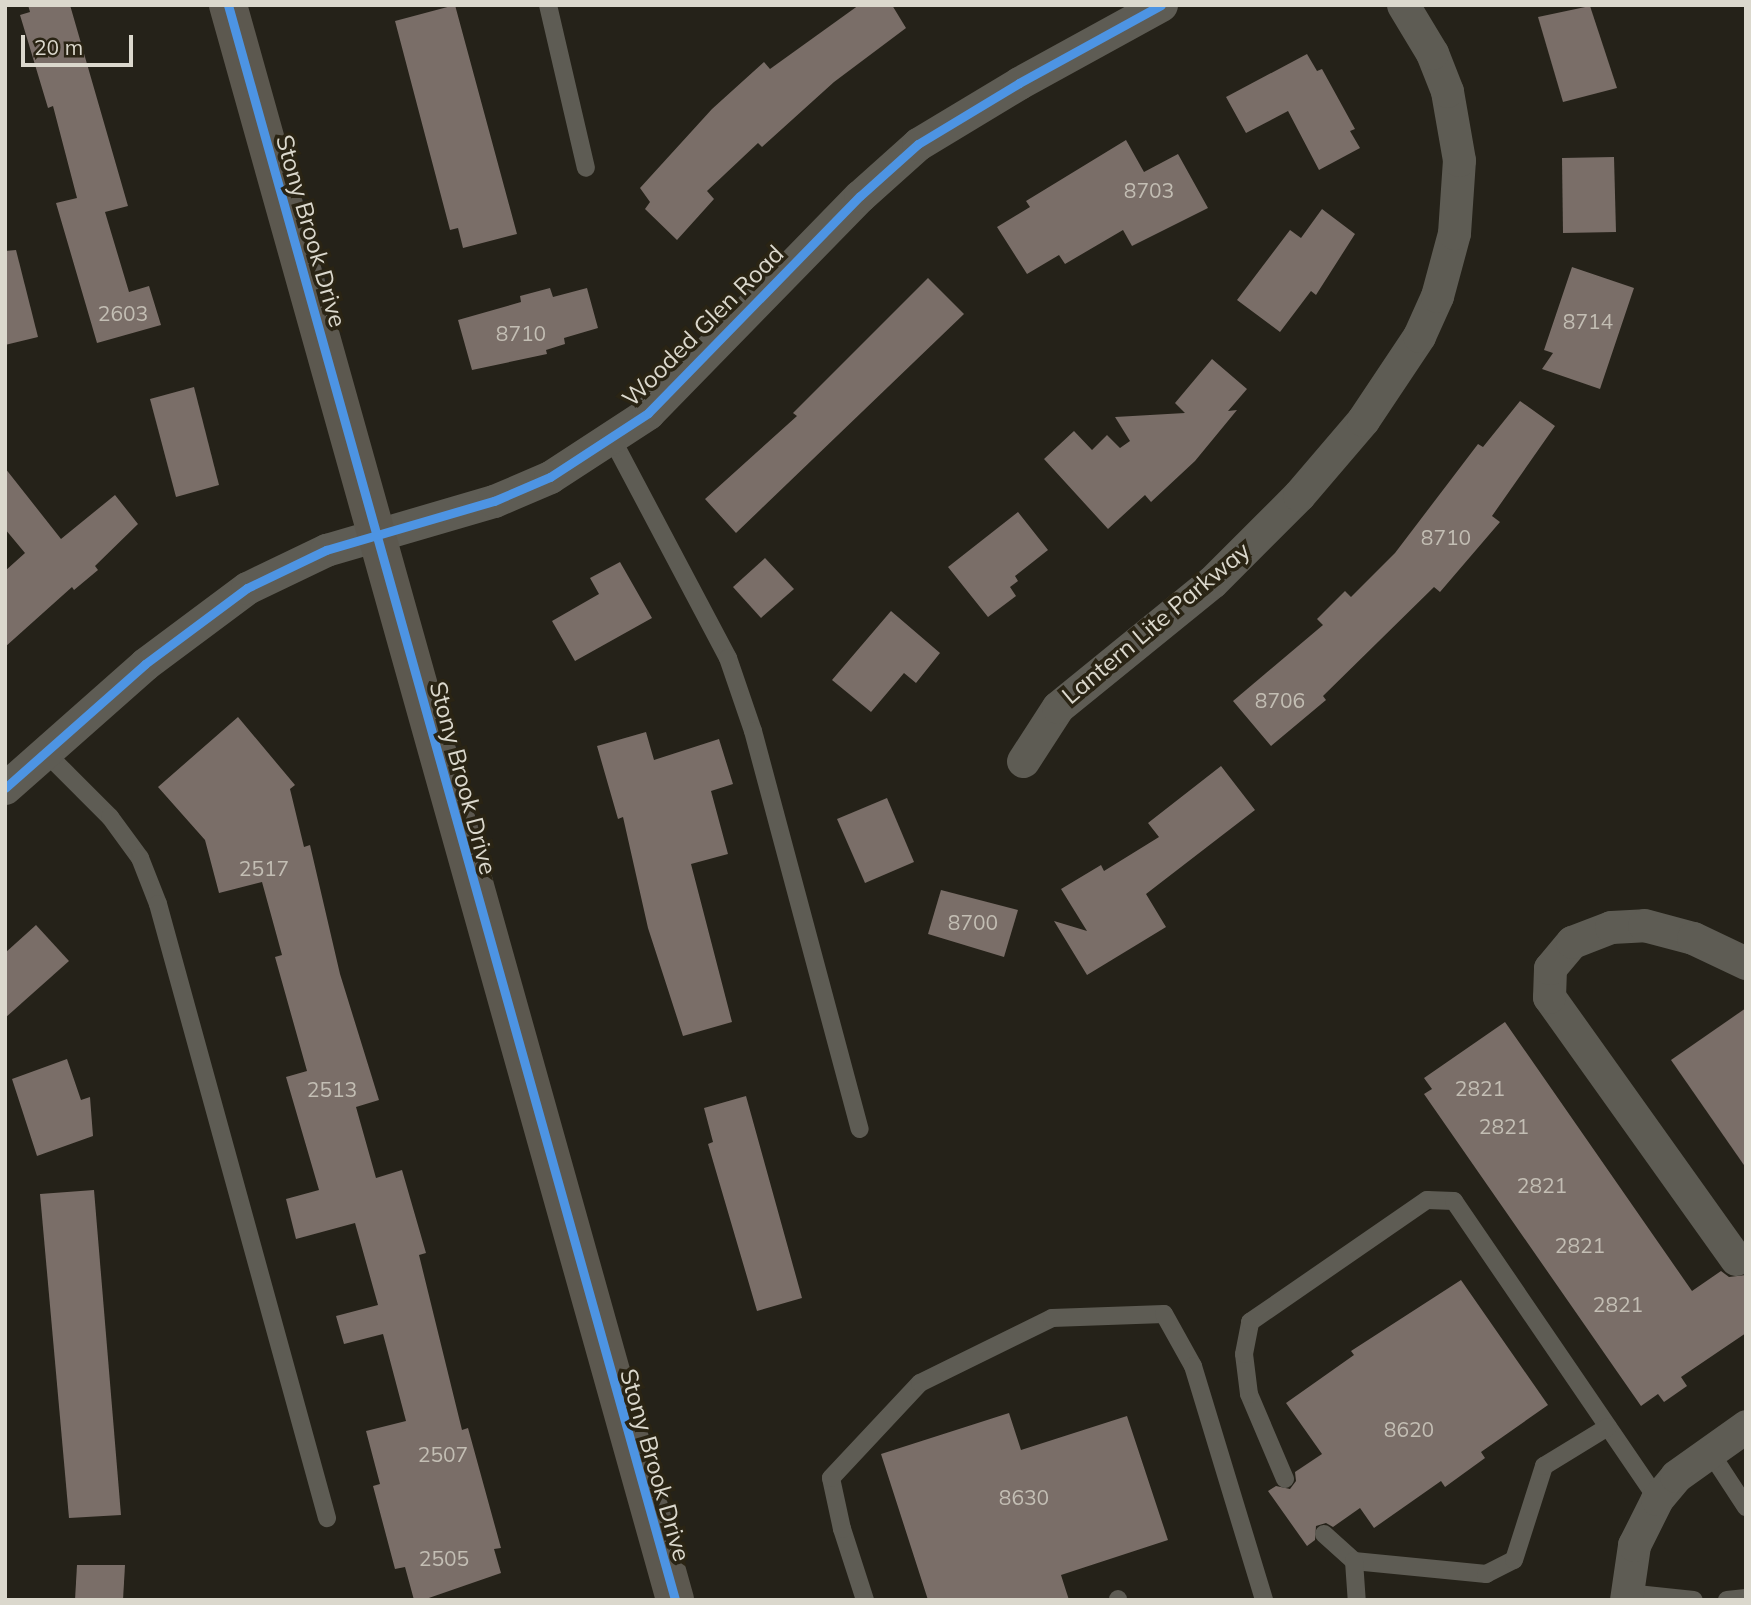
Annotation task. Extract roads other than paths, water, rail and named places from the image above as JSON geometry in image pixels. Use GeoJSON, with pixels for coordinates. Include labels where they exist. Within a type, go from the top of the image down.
{"type":"FeatureCollection","features":[{"type":"Feature","properties":{"kind":"street","name":"Stony Brook Drive"},"geometry":{"type":"LineString","coordinates":[[228,5],[675,1600]]}},
{"type":"Feature","properties":{"kind":"street","name":"Wooded Glen Road"},"geometry":{"type":"LineString","coordinates":[[5,788],[145,664],[247,588],[306,558],[527,487],[648,413],[860,196],[918,144],[1019,83],[1161,5]]}},
{"type":"Feature","properties":{"kind":"street","name":"Lantern Lite Parkway"},"geometry":{"type":"LineString","coordinates":[[1023,761],[1058,707],[1212,582],[1299,495],[1363,420],[1419,336],[1437,296],[1454,233],[1460,160],[1447,91],[1432,53],[1403,5]]}},
{"type":"Feature","properties":{"kind":"street"},"geometry":{"type":"LineString","coordinates":[[1736,1259],[1549,997],[1550,968],[1572,942],[1611,926],[1644,925],[1693,938],[1746,963]]}},
{"type":"Feature","properties":{"kind":"street"},"geometry":{"type":"LineString","coordinates":[[1626,1596],[1634,1545],[1657,1499],[1676,1476],[1746,1426]]}},
{"type":"Feature","properties":{"kind":"lane"},"geometry":{"type":"LineString","coordinates":[[548,5],[586,169]]}},
{"type":"Feature","properties":{"kind":"lane"},"geometry":{"type":"LineString","coordinates":[[611,437],[728,658],[753,731],[860,1129]]}},
{"type":"Feature","properties":{"kind":"lane"},"geometry":{"type":"LineString","coordinates":[[45,752],[110,817],[140,858],[158,904],[327,1518]]}},
{"type":"Feature","properties":{"kind":"lane"},"geometry":{"type":"LineString","coordinates":[[1285,1479],[1249,1395],[1244,1354],[1250,1322],[1427,1200],[1454,1201],[1657,1499]]}},
{"type":"Feature","properties":{"kind":"lane"},"geometry":{"type":"LineString","coordinates":[[865,1600],[842,1529],[831,1478],[920,1382],[1052,1318],[1164,1314],[1193,1366],[1264,1600]]}},
{"type":"Feature","properties":{"kind":"lane"},"geometry":{"type":"LineString","coordinates":[[1324,1534],[1354,1561],[1486,1574],[1514,1560],[1544,1466],[1608,1427]]}},
{"type":"Feature","properties":{"kind":"lane"},"geometry":{"type":"LineString","coordinates":[[1710,1452],[1746,1507]]}},
{"type":"Feature","properties":{"kind":"lane"},"geometry":{"type":"LineString","coordinates":[[1354,1561],[1357,1600]]}},
{"type":"Feature","properties":{"kind":"lane"},"geometry":{"type":"LineString","coordinates":[[1626,1596],[1694,1600]]}},
{"type":"Feature","properties":{"kind":"lane"},"geometry":{"type":"LineString","coordinates":[[1727,1600],[1746,1598]]}}]}
